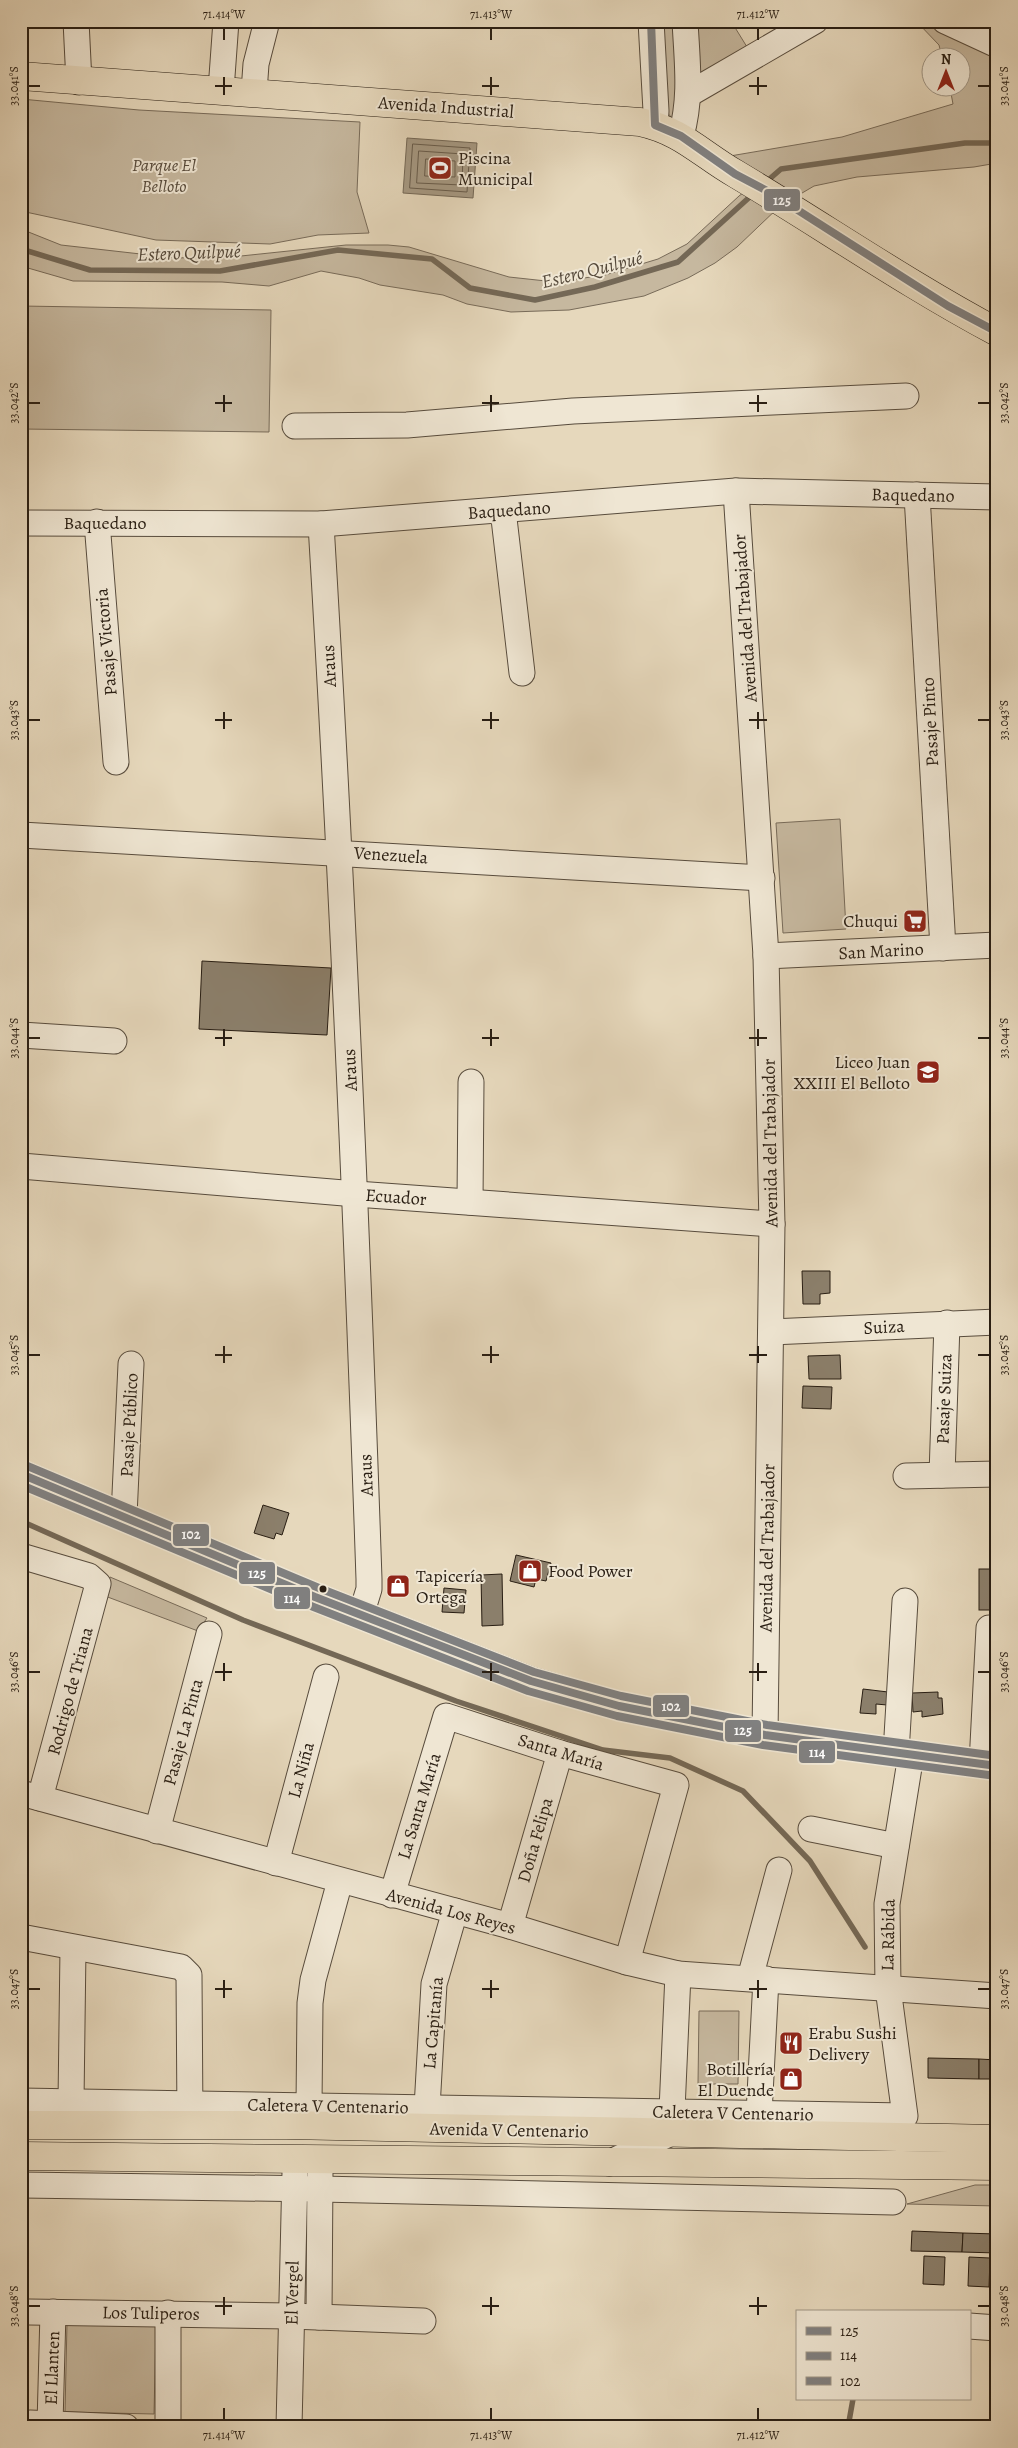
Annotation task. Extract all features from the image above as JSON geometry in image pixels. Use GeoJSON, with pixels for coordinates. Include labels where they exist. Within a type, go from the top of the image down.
{"type":"FeatureCollection","features":[{"type":"Feature","properties":{"kind":"main road","name":"Avenida Industrial"},"geometry":{"type":"LineString","coordinates":[[21,76],[79,82],[254,92],[640,122],[655,125],[681,136],[734,174],[771,193],[948,306],[997,332]]}},
{"type":"Feature","properties":{"kind":"main road"},"geometry":{"type":"LineString","coordinates":[[21,1474],[361,1615],[531,1681],[619,1706],[765,1735],[989,1766]]}},
{"type":"Feature","properties":{"kind":"main road","name":"Avenida V Centenario"},"geometry":{"type":"LineString","coordinates":[[21,2125],[190,2115],[286,2125],[672,2122],[997,2139]]}},
{"type":"Feature","properties":{"kind":"main road","name":"Avenida V Centenario"},"geometry":{"type":"LineString","coordinates":[[21,2156],[997,2166]]}},
{"type":"Feature","properties":{"kind":"street"},"geometry":{"type":"LineString","coordinates":[[76,21],[79,82]]}},
{"type":"Feature","properties":{"kind":"street"},"geometry":{"type":"LineString","coordinates":[[221,90],[226,21]]}},
{"type":"Feature","properties":{"kind":"street"},"geometry":{"type":"LineString","coordinates":[[254,92],[256,64],[267,21]]}},
{"type":"Feature","properties":{"kind":"street"},"geometry":{"type":"LineString","coordinates":[[651,21],[656,110],[655,125]]}},
{"type":"Feature","properties":{"kind":"street"},"geometry":{"type":"LineString","coordinates":[[681,136],[688,112],[689,94],[684,21]]}},
{"type":"Feature","properties":{"kind":"street"},"geometry":{"type":"LineString","coordinates":[[689,94],[815,21]]}},
{"type":"Feature","properties":{"kind":"street"},"geometry":{"type":"LineString","coordinates":[[945,21],[997,45]]}},
{"type":"Feature","properties":{"kind":"street"},"geometry":{"type":"LineString","coordinates":[[295,426],[407,424],[573,410],[906,396]]}},
{"type":"Feature","properties":{"kind":"street","name":"Baquedano"},"geometry":{"type":"LineString","coordinates":[[21,523],[321,524],[736,491],[997,497]]}},
{"type":"Feature","properties":{"kind":"street","name":"Avenida del Trabajador"},"geometry":{"type":"LineString","coordinates":[[736,491],[766,956],[772,1224],[765,1735]]}},
{"type":"Feature","properties":{"kind":"street","name":"Pasaje Pinto"},"geometry":{"type":"LineString","coordinates":[[917,495],[943,948]]}},
{"type":"Feature","properties":{"kind":"street"},"geometry":{"type":"LineString","coordinates":[[504,510],[522,672]]}},
{"type":"Feature","properties":{"kind":"street","name":"Pasaje Victoria"},"geometry":{"type":"LineString","coordinates":[[97,522],[116,762]]}},
{"type":"Feature","properties":{"kind":"street","name":"Araus"},"geometry":{"type":"LineString","coordinates":[[321,524],[340,852],[356,1194],[369,1579],[369,1589],[361,1615]]}},
{"type":"Feature","properties":{"kind":"street","name":"Venezuela"},"geometry":{"type":"LineString","coordinates":[[21,835],[340,852],[762,878]]}},
{"type":"Feature","properties":{"kind":"street","name":"San Marino"},"geometry":{"type":"LineString","coordinates":[[766,956],[997,945]]}},
{"type":"Feature","properties":{"kind":"street"},"geometry":{"type":"LineString","coordinates":[[21,1034],[114,1041]]}},
{"type":"Feature","properties":{"kind":"street"},"geometry":{"type":"LineString","coordinates":[[470,1202],[471,1082]]}},
{"type":"Feature","properties":{"kind":"street","name":"Ecuador"},"geometry":{"type":"LineString","coordinates":[[21,1166],[356,1194],[772,1224]]}},
{"type":"Feature","properties":{"kind":"street","name":"Suiza"},"geometry":{"type":"LineString","coordinates":[[771,1332],[997,1322]]}},
{"type":"Feature","properties":{"kind":"street","name":"Pasaje Suiza"},"geometry":{"type":"LineString","coordinates":[[942,1475],[947,1323]]}},
{"type":"Feature","properties":{"kind":"street","name":"Pasaje Público"},"geometry":{"type":"LineString","coordinates":[[124,1516],[131,1364]]}},
{"type":"Feature","properties":{"kind":"street"},"geometry":{"type":"LineString","coordinates":[[906,1476],[997,1474]]}},
{"type":"Feature","properties":{"kind":"street","name":"Rodrigo de Triana"},"geometry":{"type":"LineString","coordinates":[[21,1556],[89,1576],[98,1584],[31,1796]]}},
{"type":"Feature","properties":{"kind":"street","name":"La Rábida"},"geometry":{"type":"LineString","coordinates":[[905,2116],[888,1988],[887,1904],[908,1783],[904,1754],[906,1601]]}},
{"type":"Feature","properties":{"kind":"street"},"geometry":{"type":"LineString","coordinates":[[989,1628],[989,1766]]}},
{"type":"Feature","properties":{"kind":"street","name":"Pasaje La Pinta"},"geometry":{"type":"LineString","coordinates":[[157,1831],[209,1634]]}},
{"type":"Feature","properties":{"kind":"street","name":"La Niña"},"geometry":{"type":"LineString","coordinates":[[276,1863],[326,1677]]}},
{"type":"Feature","properties":{"kind":"street","name":"Santa María"},"geometry":{"type":"LineString","coordinates":[[446,1716],[560,1753],[676,1785],[627,1962]]}},
{"type":"Feature","properties":{"kind":"street","name":"La Santa María"},"geometry":{"type":"LineString","coordinates":[[392,1895],[446,1716]]}},
{"type":"Feature","properties":{"kind":"street","name":"Doña Felipa"},"geometry":{"type":"LineString","coordinates":[[510,1926],[560,1753]]}},
{"type":"Feature","properties":{"kind":"street","name":"Avenida Los Reyes"},"geometry":{"type":"LineString","coordinates":[[31,1796],[510,1926],[627,1962],[678,1974],[758,1978],[997,1996]]}},
{"type":"Feature","properties":{"kind":"street"},"geometry":{"type":"LineString","coordinates":[[811,1829],[896,1846]]}},
{"type":"Feature","properties":{"kind":"street"},"geometry":{"type":"LineString","coordinates":[[759,2114],[758,1978],[779,1870]]}},
{"type":"Feature","properties":{"kind":"street"},"geometry":{"type":"LineString","coordinates":[[309,2106],[310,2003],[313,1980],[340,1881]]}},
{"type":"Feature","properties":{"kind":"street","name":"La Capitanía"},"geometry":{"type":"LineString","coordinates":[[427,2108],[434,1984],[455,1911]]}},
{"type":"Feature","properties":{"kind":"street"},"geometry":{"type":"LineString","coordinates":[[21,1937],[180,1967],[189,1975],[190,2115]]}},
{"type":"Feature","properties":{"kind":"street"},"geometry":{"type":"LineString","coordinates":[[70,2102],[73,1948]]}},
{"type":"Feature","properties":{"kind":"street"},"geometry":{"type":"LineString","coordinates":[[609,2163],[672,2122],[678,1974]]}},
{"type":"Feature","properties":{"kind":"street","name":"Caletera V Centenario"},"geometry":{"type":"LineString","coordinates":[[21,2102],[70,2102],[190,2115],[309,2106],[427,2108],[672,2122],[759,2114],[905,2116]]}},
{"type":"Feature","properties":{"kind":"street","name":"El Vergel"},"geometry":{"type":"LineString","coordinates":[[289,2427],[295,2188],[308,2159]]}},
{"type":"Feature","properties":{"kind":"street","name":"El Vergel"},"geometry":{"type":"LineString","coordinates":[[308,2159],[320,2188],[319,2317]]}},
{"type":"Feature","properties":{"kind":"street"},"geometry":{"type":"LineString","coordinates":[[21,2185],[320,2188],[894,2202]]}},
{"type":"Feature","properties":{"kind":"street","name":"Los Tuliperos"},"geometry":{"type":"LineString","coordinates":[[41,2312],[291,2316],[423,2321]]}},
{"type":"Feature","properties":{"kind":"street","name":"El Llanten"},"geometry":{"type":"LineString","coordinates":[[41,2312],[40,2424],[126,2427]]}},
{"type":"Feature","properties":{"kind":"street"},"geometry":{"type":"LineString","coordinates":[[168,2314],[168,2427]]}},
{"type":"Feature","properties":{"kind":"street"},"geometry":{"type":"LineString","coordinates":[[970,2326],[997,2328]]}},
{"type":"Feature","properties":{"kind":"green space"},"geometry":{"type":"Polygon","coordinates":[[[657,21],[676,21],[681,108],[673,119],[663,108],[657,21]]]}},
{"type":"Feature","properties":{"kind":"green space"},"geometry":{"type":"Polygon","coordinates":[[[695,21],[731,21],[747,47],[698,76],[695,21]]]}},
{"type":"Feature","properties":{"kind":"green space"},"geometry":{"type":"Polygon","coordinates":[[[917,22],[936,23],[997,57],[997,163],[974,167],[857,177],[814,186],[780,206],[737,247],[715,263],[688,278],[644,296],[569,310],[511,312],[467,304],[443,295],[380,285],[359,278],[321,271],[269,286],[222,282],[73,281],[21,266],[21,229],[61,245],[176,258],[241,256],[346,245],[388,245],[409,247],[509,277],[546,281],[605,275],[658,259],[687,244],[739,196],[765,176],[730,156],[842,137],[953,104],[952,98],[970,98],[970,48],[940,48],[917,22]]]}},
{"type":"Feature","properties":{"kind":"green space","name":"Parque El Belloto"},"geometry":{"type":"Polygon","coordinates":[[[21,99],[139,110],[360,122],[357,192],[369,233],[318,235],[270,244],[156,240],[21,211],[21,99]]]}},
{"type":"Feature","properties":{"kind":"green space"},"geometry":{"type":"Polygon","coordinates":[[[21,306],[271,310],[269,432],[21,429],[21,306]]]}},
{"type":"Feature","properties":{"kind":"green space"},"geometry":{"type":"Polygon","coordinates":[[[840,819],[846,929],[783,933],[776,823],[840,819]]]}},
{"type":"Feature","properties":{"kind":"green space"},"geometry":{"type":"Polygon","coordinates":[[[110,1577],[207,1618],[198,1631],[105,1596],[110,1577]]]}},
{"type":"Feature","properties":{"kind":"green space"},"geometry":{"type":"Polygon","coordinates":[[[699,2011],[739,2011],[738,2084],[698,2084],[699,2011]]]}},
{"type":"Feature","properties":{"kind":"green space"},"geometry":{"type":"Polygon","coordinates":[[[975,2185],[997,2185],[997,2206],[907,2204],[975,2185]]]}},
{"type":"Feature","properties":{"kind":"green space"},"geometry":{"type":"Polygon","coordinates":[[[67,2323],[156,2325],[154,2414],[65,2412],[67,2323]]]}},
{"type":"Feature","properties":{"kind":"water","name":"Piscina Municipal"},"geometry":{"type":"Polygon","coordinates":[[[407,138],[477,143],[473,198],[403,193],[407,138]]]}},
{"type":"Feature","properties":{"kind":"building"},"geometry":{"type":"Polygon","coordinates":[[[202,961],[331,968],[327,1035],[199,1029],[202,961]]]}},
{"type":"Feature","properties":{"kind":"building"},"geometry":{"type":"Polygon","coordinates":[[[802,1271],[830,1271],[830,1293],[820,1294],[820,1304],[803,1304],[802,1271]]]}},
{"type":"Feature","properties":{"kind":"building"},"geometry":{"type":"Polygon","coordinates":[[[840,1355],[841,1379],[809,1379],[808,1356],[840,1355]]]}},
{"type":"Feature","properties":{"kind":"building"},"geometry":{"type":"Polygon","coordinates":[[[803,1386],[832,1387],[831,1409],[802,1408],[803,1386]]]}},
{"type":"Feature","properties":{"kind":"building"},"geometry":{"type":"Polygon","coordinates":[[[263,1505],[289,1513],[282,1535],[276,1533],[274,1539],[254,1533],[263,1505]]]}},
{"type":"Feature","properties":{"kind":"building","name":"Food Power"},"geometry":{"type":"Polygon","coordinates":[[[516,1555],[551,1563],[546,1581],[536,1579],[534,1587],[510,1581],[516,1555]]]}},
{"type":"Feature","properties":{"kind":"building"},"geometry":{"type":"Polygon","coordinates":[[[979,1569],[997,1569],[997,1610],[979,1610],[979,1569]]]}},
{"type":"Feature","properties":{"kind":"building"},"geometry":{"type":"Polygon","coordinates":[[[502,1574],[503,1625],[482,1626],[481,1575],[502,1574]]]}},
{"type":"Feature","properties":{"kind":"building"},"geometry":{"type":"Polygon","coordinates":[[[444,1588],[466,1590],[464,1613],[442,1612],[444,1588]]]}},
{"type":"Feature","properties":{"kind":"building"},"geometry":{"type":"Polygon","coordinates":[[[863,1689],[888,1692],[887,1705],[876,1704],[876,1714],[860,1713],[863,1689]]]}},
{"type":"Feature","properties":{"kind":"building"},"geometry":{"type":"Polygon","coordinates":[[[938,1692],[938,1698],[942,1698],[943,1714],[922,1717],[922,1711],[913,1712],[912,1693],[938,1692]]]}},
{"type":"Feature","properties":{"kind":"building"},"geometry":{"type":"Polygon","coordinates":[[[928,2058],[979,2059],[979,2079],[928,2078],[928,2058]]]}},
{"type":"Feature","properties":{"kind":"building"},"geometry":{"type":"Polygon","coordinates":[[[979,2059],[997,2060],[997,2079],[979,2079],[979,2059]]]}},
{"type":"Feature","properties":{"kind":"building"},"geometry":{"type":"Polygon","coordinates":[[[912,2231],[963,2233],[962,2252],[911,2251],[912,2231]]]}},
{"type":"Feature","properties":{"kind":"building"},"geometry":{"type":"Polygon","coordinates":[[[963,2233],[997,2234],[997,2253],[962,2252],[963,2233]]]}},
{"type":"Feature","properties":{"kind":"building"},"geometry":{"type":"Polygon","coordinates":[[[924,2256],[945,2257],[944,2285],[923,2284],[924,2256]]]}},
{"type":"Feature","properties":{"kind":"building"},"geometry":{"type":"Polygon","coordinates":[[[969,2257],[990,2258],[989,2287],[968,2286],[969,2257]]]}},
{"type":"Feature","properties":{"kind":"waterway","name":"Estero Quilpué"},"geometry":{"type":"LineString","coordinates":[[766,182],[781,169],[965,143],[997,143]]}},
{"type":"Feature","properties":{"kind":"waterway","name":"Estero Quilpué"},"geometry":{"type":"LineString","coordinates":[[21,249],[90,270],[220,271],[338,250],[432,259],[470,288],[535,300],[595,287],[678,262],[753,194]]}},
{"type":"Feature","properties":{"kind":"waterway"},"geometry":{"type":"LineString","coordinates":[[21,1521],[243,1620],[456,1701],[603,1750],[670,1758],[743,1791],[810,1861],[865,1947]]}},
{"type":"Feature","properties":{"kind":"waterway"},"geometry":{"type":"LineString","coordinates":[[848,2427],[853,2400]]}},
{"type":"Feature","properties":{"kind":"transit line","name":"125"},"geometry":{"type":"LineString","coordinates":[[651,21],[655,125],[681,136],[735,174],[771,193],[948,306],[997,332]]}},
{"type":"Feature","properties":{"kind":"transit line","name":"102"},"geometry":{"type":"LineString","coordinates":[[25,1465],[319,1588],[534,1672],[621,1696],[767,1725],[997,1756]]}},
{"type":"Feature","properties":{"kind":"transit line","name":"125"},"geometry":{"type":"LineString","coordinates":[[21,1474],[315,1597],[531,1681],[619,1706],[765,1735],[997,1766]]}},
{"type":"Feature","properties":{"kind":"transit line","name":"114"},"geometry":{"type":"LineString","coordinates":[[21,1485],[311,1606],[528,1691],[617,1716],[763,1745],[996,1776]]}},
{"type":"Feature","properties":{"kind":"place","name":"Piscina Municipal"},"geometry":{"type":"Point","coordinates":[440,168]}},
{"type":"Feature","properties":{"kind":"place","name":"Chuqui"},"geometry":{"type":"Point","coordinates":[915,921]}},
{"type":"Feature","properties":{"kind":"place","name":"Liceo Juan XXIII El Belloto"},"geometry":{"type":"Point","coordinates":[928,1072]}},
{"type":"Feature","properties":{"kind":"place","name":"Food Power"},"geometry":{"type":"Point","coordinates":[530,1571]}},
{"type":"Feature","properties":{"kind":"place","name":"Tapicería Ortega"},"geometry":{"type":"Point","coordinates":[398,1586]}},
{"type":"Feature","properties":{"kind":"place","name":"Erabu Sushi Delivery"},"geometry":{"type":"Point","coordinates":[791,2043]}},
{"type":"Feature","properties":{"kind":"place","name":"Botillería El Duende"},"geometry":{"type":"Point","coordinates":[791,2079]}}]}
